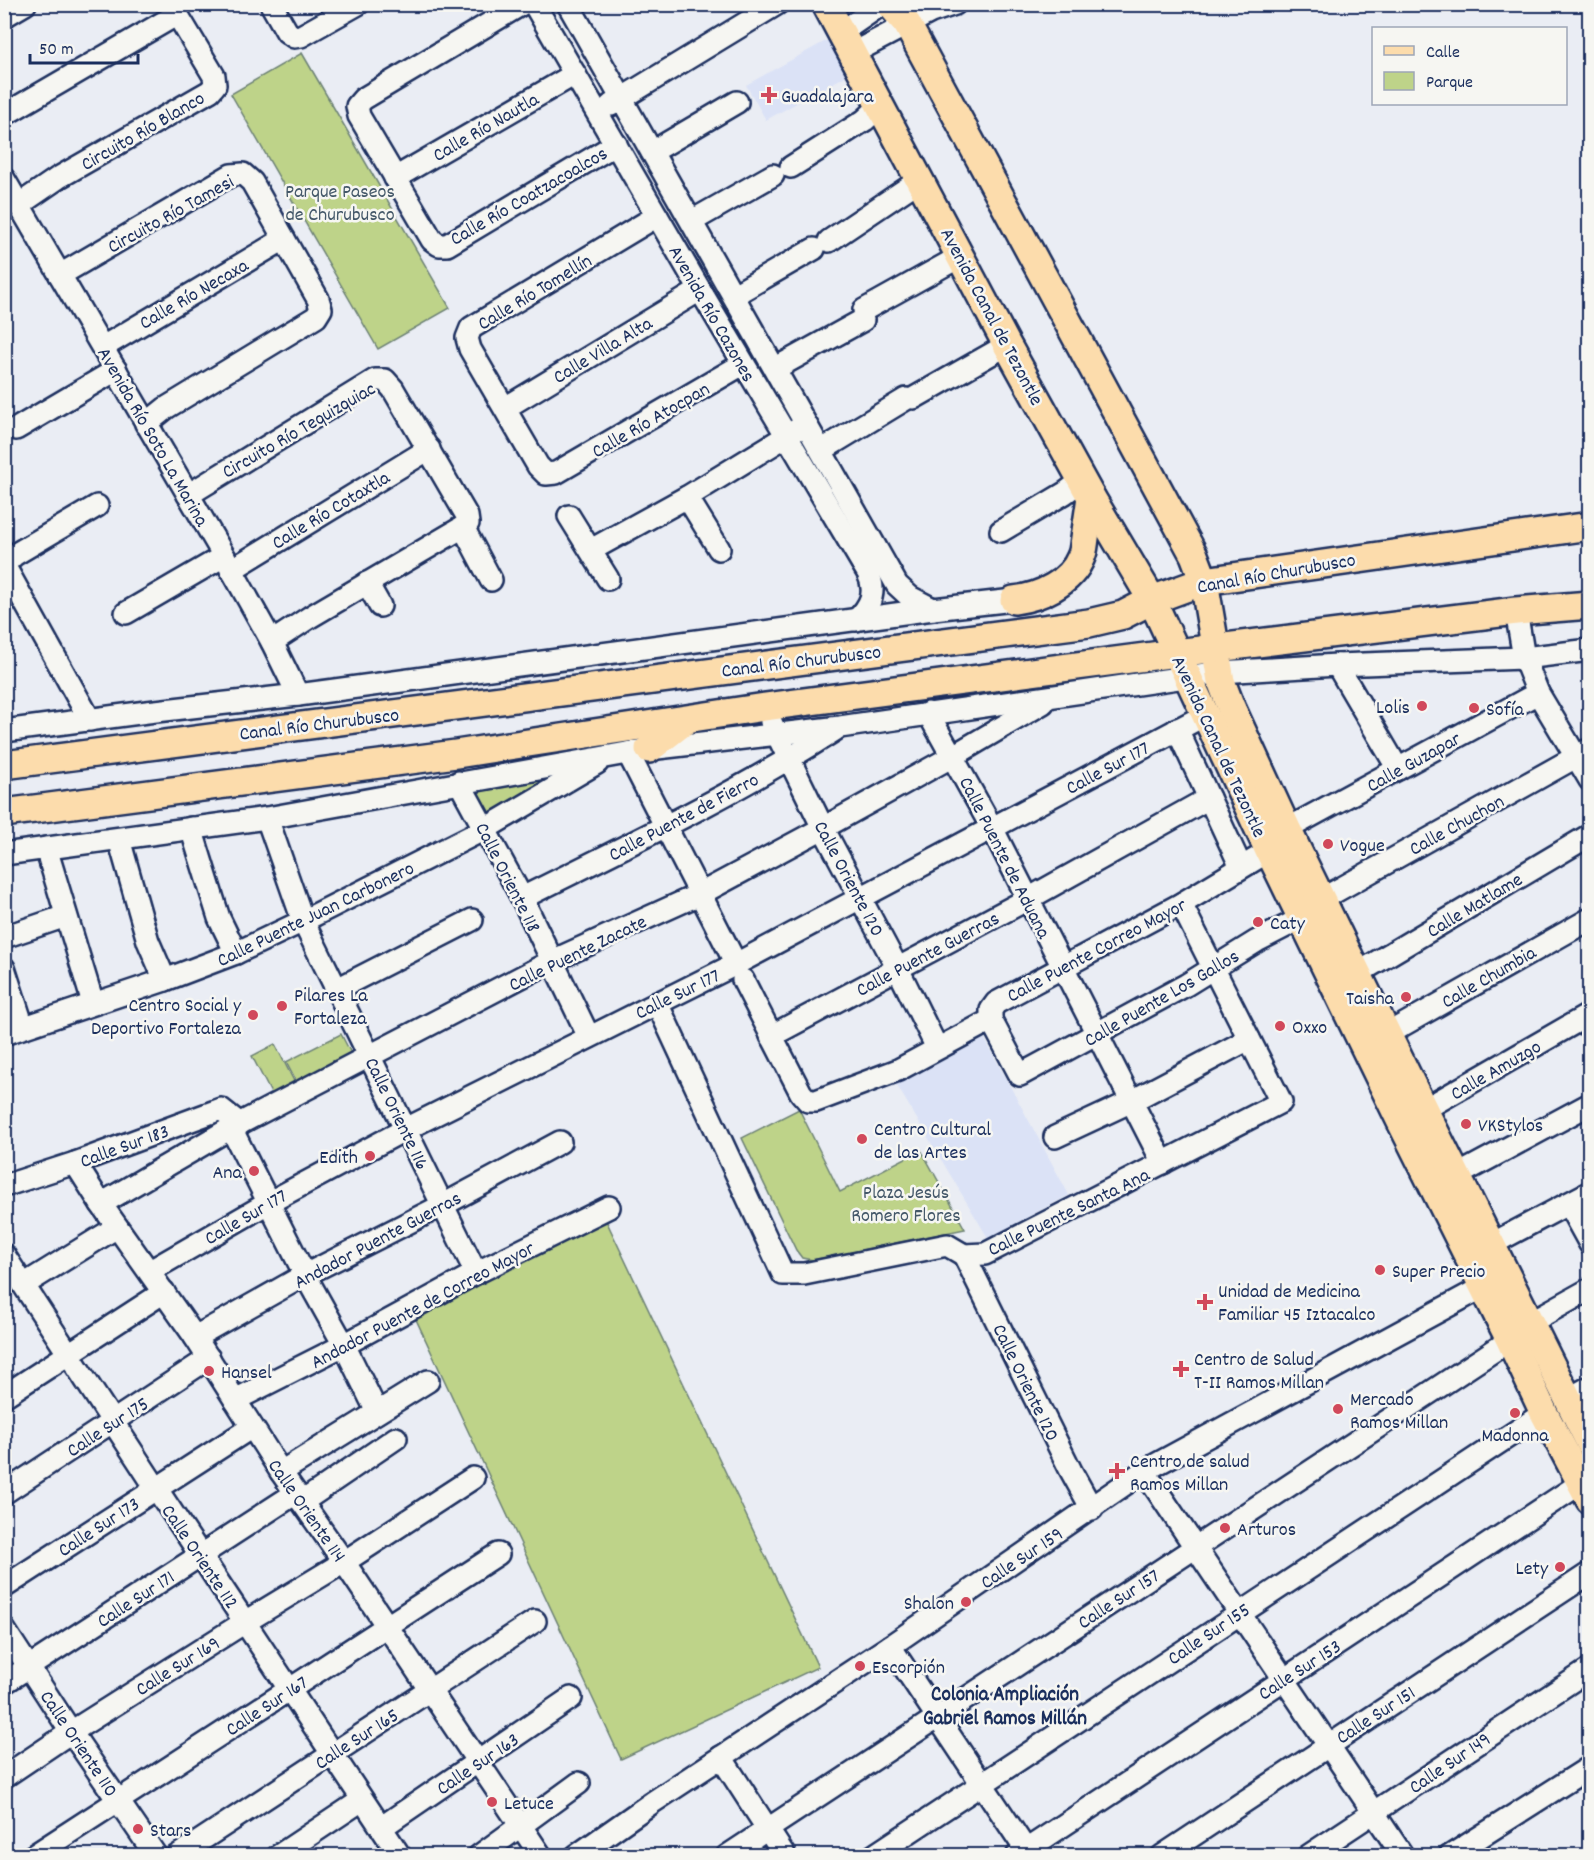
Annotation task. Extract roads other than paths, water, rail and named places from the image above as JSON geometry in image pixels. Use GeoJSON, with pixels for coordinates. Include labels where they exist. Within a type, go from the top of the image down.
{"type":"FeatureCollection","features":[{"type":"Feature","properties":{"kind":"main road","name":"Avenida Canal de Tezontle"},"geometry":{"type":"LineString","coordinates":[[826,4],[921,179],[1007,345],[1152,600],[1204,715],[1302,918],[1412,1116],[1456,1176],[1490,1245],[1520,1332],[1544,1413],[1585,1491]]}},
{"type":"Feature","properties":{"kind":"main road","name":"Avenida Canal de Tezontle"},"geometry":{"type":"LineString","coordinates":[[898,14],[1200,567],[1223,688],[1287,829],[1387,1034],[1412,1116],[1483,1287],[1520,1332],[1579,1393],[1590,1443]]}},
{"type":"Feature","properties":{"kind":"main road"},"geometry":{"type":"LineString","coordinates":[[1014,600],[1036,596],[1047,591],[1066,577],[1082,557],[1087,488]]}},
{"type":"Feature","properties":{"kind":"main road","name":"Canal Río Churubusco"},"geometry":{"type":"LineString","coordinates":[[4,765],[1089,623],[1123,615],[1152,600],[1204,581],[1590,526]]}},
{"type":"Feature","properties":{"kind":"main road"},"geometry":{"type":"LineString","coordinates":[[1014,600],[1089,623]]}},
{"type":"Feature","properties":{"kind":"main road"},"geometry":{"type":"LineString","coordinates":[[4,813],[456,754],[765,707],[1176,653],[1218,660],[1516,611],[1590,605]]}},
{"type":"Feature","properties":{"kind":"main road"},"geometry":{"type":"LineString","coordinates":[[628,753],[689,718]]}},
{"type":"Feature","properties":{"kind":"street"},"geometry":{"type":"LineString","coordinates":[[4,14],[25,4]]}},
{"type":"Feature","properties":{"kind":"street"},"geometry":{"type":"LineString","coordinates":[[271,4],[287,33],[294,38],[358,4]]}},
{"type":"Feature","properties":{"kind":"street","name":"Calle Río Coatzacoalcos"},"geometry":{"type":"LineString","coordinates":[[522,4],[363,99],[357,106],[359,116],[432,240],[439,245],[447,244],[616,144]]}},
{"type":"Feature","properties":{"kind":"street","name":"Avenida Río Cazones"},"geometry":{"type":"LineString","coordinates":[[534,4],[743,364],[868,573],[873,584],[871,598],[868,606],[856,620]]}},
{"type":"Feature","properties":{"kind":"street","name":"Avenida Río Cazones"},"geometry":{"type":"LineString","coordinates":[[568,4],[897,585],[910,597],[933,609]]}},
{"type":"Feature","properties":{"kind":"street"},"geometry":{"type":"LineString","coordinates":[[598,113],[777,4]]}},
{"type":"Feature","properties":{"kind":"street"},"geometry":{"type":"LineString","coordinates":[[846,44],[882,4]]}},
{"type":"Feature","properties":{"kind":"street"},"geometry":{"type":"LineString","coordinates":[[846,44],[898,14],[931,12],[955,4]]}},
{"type":"Feature","properties":{"kind":"street"},"geometry":{"type":"LineString","coordinates":[[4,115],[174,10]]}},
{"type":"Feature","properties":{"kind":"street","name":"Circuito Río Blanco"},"geometry":{"type":"LineString","coordinates":[[20,204],[58,178],[210,91],[215,85],[214,76],[174,10]]}},
{"type":"Feature","properties":{"kind":"street","name":"Calle Río Nautla"},"geometry":{"type":"LineString","coordinates":[[395,178],[575,74]]}},
{"type":"Feature","properties":{"kind":"street"},"geometry":{"type":"LineString","coordinates":[[652,152],[737,102]]}},
{"type":"Feature","properties":{"kind":"street"},"geometry":{"type":"LineString","coordinates":[[692,221],[782,171],[864,120],[880,106]]}},
{"type":"Feature","properties":{"kind":"street","name":"Circuito Río Tamesi"},"geometry":{"type":"LineString","coordinates":[[60,275],[231,175],[243,174],[252,182],[318,299],[321,309],[316,317],[166,408],[146,424]]}},
{"type":"Feature","properties":{"kind":"street"},"geometry":{"type":"LineString","coordinates":[[734,295],[822,245],[921,179]]}},
{"type":"Feature","properties":{"kind":"street","name":"Avenida Río Soto La Marina"},"geometry":{"type":"LineString","coordinates":[[5,181],[228,563],[272,642],[298,695]]}},
{"type":"Feature","properties":{"kind":"street","name":"Calle Río Tomellín"},"geometry":{"type":"LineString","coordinates":[[556,473],[546,474],[538,466],[470,349],[467,338],[471,328],[657,216]]}},
{"type":"Feature","properties":{"kind":"street","name":"Calle Río Necaxa"},"geometry":{"type":"LineString","coordinates":[[103,347],[284,239]]}},
{"type":"Feature","properties":{"kind":"street"},"geometry":{"type":"LineString","coordinates":[[776,368],[961,256]]}},
{"type":"Feature","properties":{"kind":"street","name":"Calle Villa Alta"},"geometry":{"type":"LineString","coordinates":[[504,408],[700,290]]}},
{"type":"Feature","properties":{"kind":"street"},"geometry":{"type":"LineString","coordinates":[[822,450],[1007,345]]}},
{"type":"Feature","properties":{"kind":"street","name":"Calle Río Atocpan"},"geometry":{"type":"LineString","coordinates":[[556,473],[743,364]]}},
{"type":"Feature","properties":{"kind":"street"},"geometry":{"type":"LineString","coordinates":[[16,429],[116,370]]}},
{"type":"Feature","properties":{"kind":"street","name":"Circuito Río Tequizquiac"},"geometry":{"type":"LineString","coordinates":[[188,495],[375,381],[385,380],[393,389],[467,516],[468,523],[463,527],[491,580]]}},
{"type":"Feature","properties":{"kind":"street"},"geometry":{"type":"LineString","coordinates":[[591,550],[687,497],[807,423]]}},
{"type":"Feature","properties":{"kind":"street","name":"Calle Río Cotaxtla"},"geometry":{"type":"LineString","coordinates":[[126,614],[228,563],[429,449]]}},
{"type":"Feature","properties":{"kind":"street"},"geometry":{"type":"LineString","coordinates":[[1001,531],[1065,494],[1087,488]]}},
{"type":"Feature","properties":{"kind":"street"},"geometry":{"type":"LineString","coordinates":[[687,497],[719,549]]}},
{"type":"Feature","properties":{"kind":"street"},"geometry":{"type":"LineString","coordinates":[[90,720],[4,565],[14,555],[97,506]]}},
{"type":"Feature","properties":{"kind":"street"},"geometry":{"type":"LineString","coordinates":[[569,516],[608,579]]}},
{"type":"Feature","properties":{"kind":"street"},"geometry":{"type":"LineString","coordinates":[[272,642],[463,527]]}},
{"type":"Feature","properties":{"kind":"street"},"geometry":{"type":"LineString","coordinates":[[367,583],[380,606]]}},
{"type":"Feature","properties":{"kind":"street","name":"Canal Río Churubusco"},"geometry":{"type":"LineString","coordinates":[[4,731],[298,695],[1014,600]]}},
{"type":"Feature","properties":{"kind":"street"},"geometry":{"type":"LineString","coordinates":[[1516,611],[1524,657],[1538,693],[1583,753],[1590,780]]}},
{"type":"Feature","properties":{"kind":"street"},"geometry":{"type":"LineString","coordinates":[[4,854],[267,818],[628,753],[840,727],[1188,678],[1218,660],[1337,665],[1524,657],[1590,650]]}},
{"type":"Feature","properties":{"kind":"street"},"geometry":{"type":"LineString","coordinates":[[1337,665],[1398,769]]}},
{"type":"Feature","properties":{"kind":"street","name":"Calle Guzapar"},"geometry":{"type":"LineString","coordinates":[[1287,829],[1538,693]]}},
{"type":"Feature","properties":{"kind":"street","name":"Calle Puente Zacate"},"geometry":{"type":"LineString","coordinates":[[100,1204],[236,1126],[552,961],[700,894],[953,756],[1051,698]]}},
{"type":"Feature","properties":{"kind":"street","name":"Calle Oriente 120"},"geometry":{"type":"LineString","coordinates":[[765,707],[823,828],[937,1048]]}},
{"type":"Feature","properties":{"kind":"street","name":"Calle Puente de Aduana"},"geometry":{"type":"LineString","coordinates":[[928,713],[992,828],[1163,1163]]}},
{"type":"Feature","properties":{"kind":"street","name":"Calle Sur 177"},"geometry":{"type":"LineString","coordinates":[[150,1271],[268,1203],[406,1129],[657,1003],[740,972],[861,899],[1204,715]]}},
{"type":"Feature","properties":{"kind":"street","name":"Calle Puente de Fierro"},"geometry":{"type":"LineString","coordinates":[[522,898],[789,760],[840,727]]}},
{"type":"Feature","properties":{"kind":"street"},"geometry":{"type":"LineString","coordinates":[[1177,729],[1241,867]]}},
{"type":"Feature","properties":{"kind":"street"},"geometry":{"type":"LineString","coordinates":[[628,753],[771,1036]]}},
{"type":"Feature","properties":{"kind":"street","name":"Calle Puente Juan Carbonero"},"geometry":{"type":"LineString","coordinates":[[14,1031],[165,980],[236,953],[485,829],[628,753]]}},
{"type":"Feature","properties":{"kind":"street","name":"Calle Chuchon"},"geometry":{"type":"LineString","coordinates":[[1322,899],[1583,753]]}},
{"type":"Feature","properties":{"kind":"street","name":"Calle Oriente 118"},"geometry":{"type":"LineString","coordinates":[[459,782],[522,898],[589,1037]]}},
{"type":"Feature","properties":{"kind":"street","name":"Calle Puente Guerras"},"geometry":{"type":"LineString","coordinates":[[771,1036],[1028,899],[1209,798]]}},
{"type":"Feature","properties":{"kind":"street","name":"Calle Oriente 116"},"geometry":{"type":"LineString","coordinates":[[267,818],[303,921],[476,1273]]}},
{"type":"Feature","properties":{"kind":"street"},"geometry":{"type":"LineString","coordinates":[[191,828],[219,918],[236,953]]}},
{"type":"Feature","properties":{"kind":"street","name":"Calle Matlame"},"geometry":{"type":"LineString","coordinates":[[1358,974],[1590,835]]}},
{"type":"Feature","properties":{"kind":"street"},"geometry":{"type":"LineString","coordinates":[[119,839],[148,941],[165,980]]}},
{"type":"Feature","properties":{"kind":"street"},"geometry":{"type":"LineString","coordinates":[[46,849],[93,1003]]}},
{"type":"Feature","properties":{"kind":"street","name":"Calle Puente Correo Mayor"},"geometry":{"type":"LineString","coordinates":[[771,1036],[801,1093],[808,1101],[816,1101],[898,1070],[991,1020],[991,1010],[996,1003],[1181,904],[1269,851]]}},
{"type":"Feature","properties":{"kind":"street"},"geometry":{"type":"LineString","coordinates":[[1054,1137],[1130,1102],[1249,1039],[1181,904]]}},
{"type":"Feature","properties":{"kind":"street"},"geometry":{"type":"LineString","coordinates":[[4,937],[66,916]]}},
{"type":"Feature","properties":{"kind":"street","name":"Calle Puente Los Gallos"},"geometry":{"type":"LineString","coordinates":[[991,1020],[1020,1076],[1186,985],[1257,941],[1302,918]]}},
{"type":"Feature","properties":{"kind":"street","name":"Calle Chumbia"},"geometry":{"type":"LineString","coordinates":[[1387,1034],[1590,919]]}},
{"type":"Feature","properties":{"kind":"street"},"geometry":{"type":"LineString","coordinates":[[337,989],[472,921]]}},
{"type":"Feature","properties":{"kind":"street"},"geometry":{"type":"LineString","coordinates":[[4,968],[14,1031]]}},
{"type":"Feature","properties":{"kind":"street","name":"Calle Puente Santa Ana"},"geometry":{"type":"LineString","coordinates":[[657,1003],[783,1274],[804,1274],[947,1245],[964,1255],[985,1254],[1281,1102],[1249,1039]]}},
{"type":"Feature","properties":{"kind":"street","name":"Calle Amuzgo"},"geometry":{"type":"LineString","coordinates":[[1412,1116],[1590,1014]]}},
{"type":"Feature","properties":{"kind":"street"},"geometry":{"type":"LineString","coordinates":[[1456,1176],[1590,1104]]}},
{"type":"Feature","properties":{"kind":"street","name":"Calle Sur 183"},"geometry":{"type":"LineString","coordinates":[[4,1186],[75,1163],[220,1109],[236,1126]]}},
{"type":"Feature","properties":{"kind":"street"},"geometry":{"type":"LineString","coordinates":[[236,1126],[268,1203],[377,1412]]}},
{"type":"Feature","properties":{"kind":"street","name":"Andador Puente Guerras"},"geometry":{"type":"LineString","coordinates":[[195,1337],[305,1275],[560,1142]]}},
{"type":"Feature","properties":{"kind":"street","name":"Calle Oriente 114"},"geometry":{"type":"LineString","coordinates":[[75,1163],[100,1204],[195,1337],[281,1472],[345,1562],[541,1856]]}},
{"type":"Feature","properties":{"kind":"street"},"geometry":{"type":"LineString","coordinates":[[1490,1245],[1590,1192]]}},
{"type":"Feature","properties":{"kind":"street"},"geometry":{"type":"LineString","coordinates":[[1568,1204],[1590,1244]]}},
{"type":"Feature","properties":{"kind":"street","name":"Andador Puente de Correo Mayor"},"geometry":{"type":"LineString","coordinates":[[235,1400],[344,1345],[476,1273],[609,1207]]}},
{"type":"Feature","properties":{"kind":"street"},"geometry":{"type":"LineString","coordinates":[[25,1284],[117,1227]]}},
{"type":"Feature","properties":{"kind":"street","name":"Calle Oriente 112"},"geometry":{"type":"LineString","coordinates":[[4,1255],[400,1856]]}},
{"type":"Feature","properties":{"kind":"street","name":"Calle Oriente 120"},"geometry":{"type":"LineString","coordinates":[[964,1255],[1092,1509]]}},
{"type":"Feature","properties":{"kind":"street","name":"Calle Sur 159"},"geometry":{"type":"LineString","coordinates":[[576,1856],[890,1646],[1144,1471],[1483,1287]]}},
{"type":"Feature","properties":{"kind":"street","name":"Calle Sur 157"},"geometry":{"type":"LineString","coordinates":[[727,1856],[1520,1332],[1590,1289]]}},
{"type":"Feature","properties":{"kind":"street"},"geometry":{"type":"LineString","coordinates":[[4,1396],[164,1292]]}},
{"type":"Feature","properties":{"kind":"street","name":"Calle Sur 175"},"geometry":{"type":"LineString","coordinates":[[4,1493],[209,1358]]}},
{"type":"Feature","properties":{"kind":"street"},"geometry":{"type":"LineString","coordinates":[[281,1472],[428,1381]]}},
{"type":"Feature","properties":{"kind":"street","name":"Calle Sur 155"},"geometry":{"type":"LineString","coordinates":[[873,1856],[1544,1413]]}},
{"type":"Feature","properties":{"kind":"street","name":"Calle Sur 173"},"geometry":{"type":"LineString","coordinates":[[4,1587],[252,1427]]}},
{"type":"Feature","properties":{"kind":"street","name":"Calle Sur 171"},"geometry":{"type":"LineString","coordinates":[[4,1683],[201,1555],[396,1438]]}},
{"type":"Feature","properties":{"kind":"street"},"geometry":{"type":"LineString","coordinates":[[1144,1471],[1403,1856]]}},
{"type":"Feature","properties":{"kind":"street","name":"Calle Sur 169"},"geometry":{"type":"LineString","coordinates":[[4,1777],[245,1622],[345,1562],[473,1478]]}},
{"type":"Feature","properties":{"kind":"street","name":"Calle Sur 153"},"geometry":{"type":"LineString","coordinates":[[1024,1853],[1283,1679],[1585,1491]]}},
{"type":"Feature","properties":{"kind":"street","name":"Calle Sur 167"},"geometry":{"type":"LineString","coordinates":[[33,1856],[498,1554]]}},
{"type":"Feature","properties":{"kind":"street","name":"Calle Sur 151"},"geometry":{"type":"LineString","coordinates":[[1162,1856],[1590,1573]]}},
{"type":"Feature","properties":{"kind":"street","name":"Calle Sur 165"},"geometry":{"type":"LineString","coordinates":[[177,1856],[535,1621]]}},
{"type":"Feature","properties":{"kind":"street","name":"Calle Oriente 110"},"geometry":{"type":"LineString","coordinates":[[4,1629],[156,1856]]}},
{"type":"Feature","properties":{"kind":"street"},"geometry":{"type":"LineString","coordinates":[[890,1646],[982,1783],[1024,1853]]}},
{"type":"Feature","properties":{"kind":"street","name":"Calle Sur 149"},"geometry":{"type":"LineString","coordinates":[[1308,1856],[1590,1669]]}},
{"type":"Feature","properties":{"kind":"street","name":"Calle Sur 163"},"geometry":{"type":"LineString","coordinates":[[382,1827],[571,1698]]}},
{"type":"Feature","properties":{"kind":"street"},"geometry":{"type":"LineString","coordinates":[[721,1757],[785,1856]]}},
{"type":"Feature","properties":{"kind":"street"},"geometry":{"type":"LineString","coordinates":[[1450,1856],[1590,1767]]}},
{"type":"Feature","properties":{"kind":"street"},"geometry":{"type":"LineString","coordinates":[[479,1856],[579,1783]]}},
{"type":"Feature","properties":{"kind":"street"},"geometry":{"type":"LineString","coordinates":[[278,1856],[362,1800]]}},
{"type":"Feature","properties":{"kind":"place","name":"Guadalajara"},"geometry":{"type":"Point","coordinates":[769,95]}},
{"type":"Feature","properties":{"kind":"place","name":"Lolis"},"geometry":{"type":"Point","coordinates":[1422,706]}},
{"type":"Feature","properties":{"kind":"place","name":"Sofía"},"geometry":{"type":"Point","coordinates":[1474,708]}},
{"type":"Feature","properties":{"kind":"place","name":"Vogue"},"geometry":{"type":"Point","coordinates":[1328,844]}},
{"type":"Feature","properties":{"kind":"place","name":"Caty"},"geometry":{"type":"Point","coordinates":[1258,922]}},
{"type":"Feature","properties":{"kind":"place","name":"Taisha"},"geometry":{"type":"Point","coordinates":[1406,997]}},
{"type":"Feature","properties":{"kind":"place","name":"Pilares La Fortaleza"},"geometry":{"type":"Point","coordinates":[282,1006]}},
{"type":"Feature","properties":{"kind":"place","name":"Centro Social y Deportivo Fortaleza"},"geometry":{"type":"Point","coordinates":[253,1015]}},
{"type":"Feature","properties":{"kind":"place","name":"Oxxo"},"geometry":{"type":"Point","coordinates":[1280,1026]}},
{"type":"Feature","properties":{"kind":"place","name":"VKStylos"},"geometry":{"type":"Point","coordinates":[1466,1124]}},
{"type":"Feature","properties":{"kind":"place","name":"Centro Cultural de las Artes"},"geometry":{"type":"Point","coordinates":[862,1139]}},
{"type":"Feature","properties":{"kind":"place","name":"Edith"},"geometry":{"type":"Point","coordinates":[370,1156]}},
{"type":"Feature","properties":{"kind":"place","name":"Ana"},"geometry":{"type":"Point","coordinates":[254,1171]}},
{"type":"Feature","properties":{"kind":"place","name":"Super Precio"},"geometry":{"type":"Point","coordinates":[1380,1270]}},
{"type":"Feature","properties":{"kind":"place","name":"Unidad de Medicina Familiar 45 Iztacalco"},"geometry":{"type":"Point","coordinates":[1205,1302]}},
{"type":"Feature","properties":{"kind":"place","name":"Centro de Salud T-II Ramos Millan"},"geometry":{"type":"Point","coordinates":[1181,1369]}},
{"type":"Feature","properties":{"kind":"place","name":"Hansel"},"geometry":{"type":"Point","coordinates":[209,1371]}},
{"type":"Feature","properties":{"kind":"place","name":"Mercado Ramos Millan"},"geometry":{"type":"Point","coordinates":[1338,1409]}},
{"type":"Feature","properties":{"kind":"place","name":"Madonna"},"geometry":{"type":"Point","coordinates":[1515,1413]}},
{"type":"Feature","properties":{"kind":"place","name":"Centro de salud Ramos Millan"},"geometry":{"type":"Point","coordinates":[1117,1471]}},
{"type":"Feature","properties":{"kind":"place","name":"Arturos"},"geometry":{"type":"Point","coordinates":[1225,1528]}},
{"type":"Feature","properties":{"kind":"place","name":"Lety"},"geometry":{"type":"Point","coordinates":[1560,1567]}},
{"type":"Feature","properties":{"kind":"place","name":"Shalon"},"geometry":{"type":"Point","coordinates":[966,1602]}},
{"type":"Feature","properties":{"kind":"place","name":"Escorpión"},"geometry":{"type":"Point","coordinates":[860,1666]}},
{"type":"Feature","properties":{"kind":"place","name":"Letuce"},"geometry":{"type":"Point","coordinates":[492,1802]}},
{"type":"Feature","properties":{"kind":"place","name":"Stars"},"geometry":{"type":"Point","coordinates":[138,1829]}},
{"type":"Feature","properties":{"kind":"district","name":"Colonia Ampliación Gabriel Ramos Millán"},"geometry":{"type":"Point","coordinates":[1005,1705]}},
{"type":"Feature","properties":{"kind":"park label","name":"Parque Paseos de Churubusco"},"geometry":{"type":"Point","coordinates":[340,202]}},
{"type":"Feature","properties":{"kind":"park label","name":"Plaza Jesús Romero Flores"},"geometry":{"type":"Point","coordinates":[906,1202]}}]}
